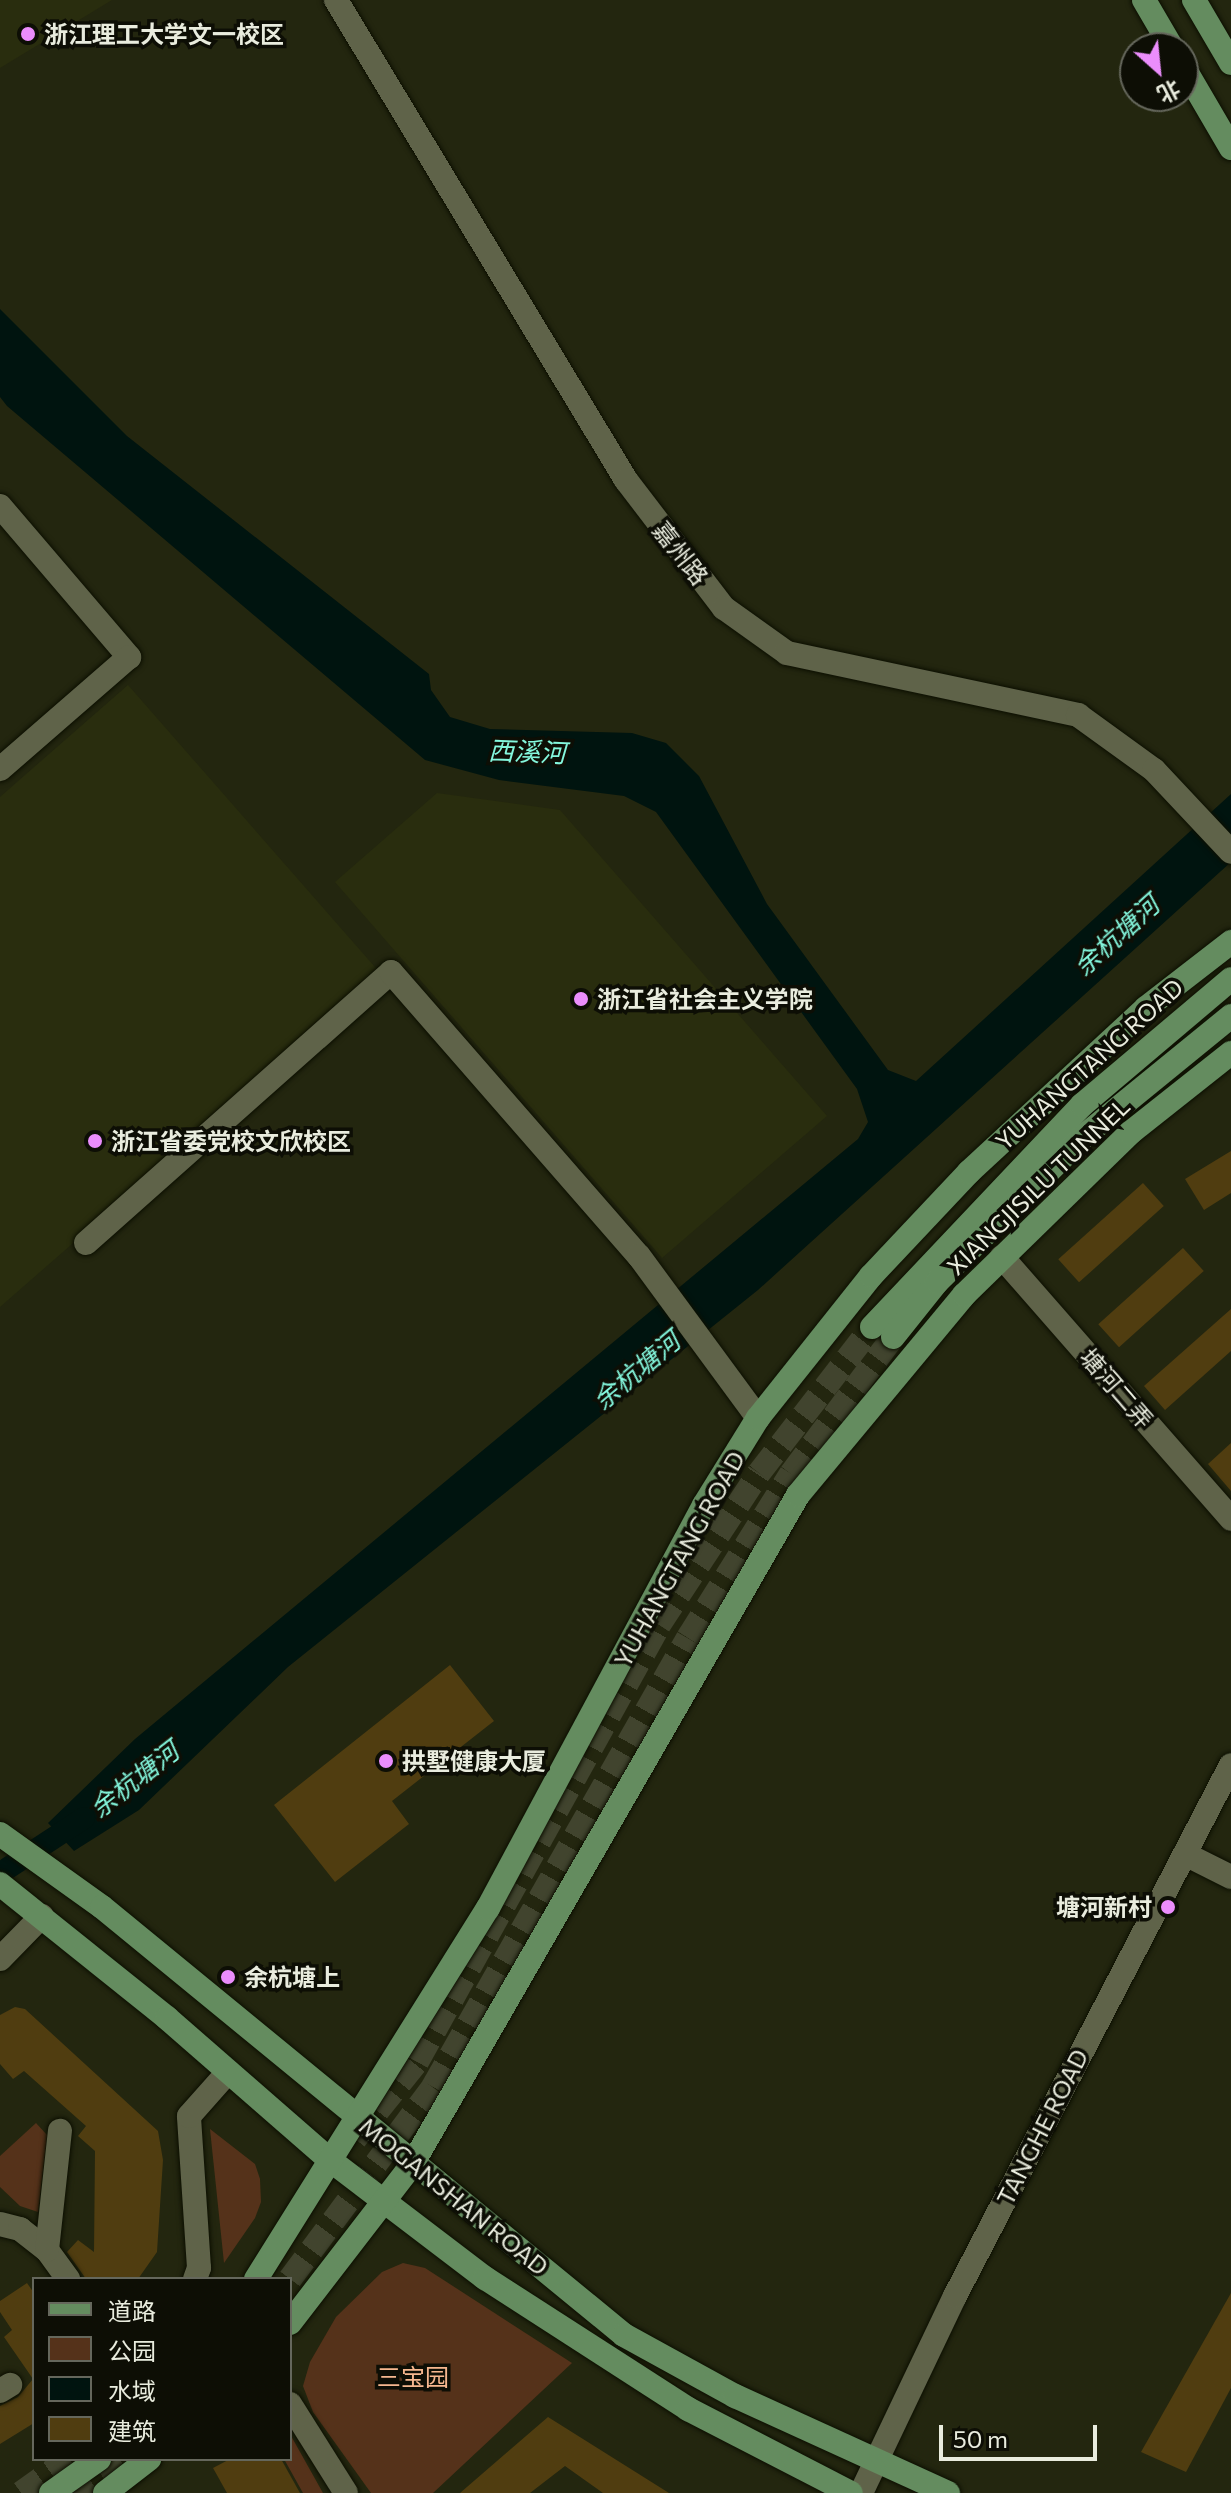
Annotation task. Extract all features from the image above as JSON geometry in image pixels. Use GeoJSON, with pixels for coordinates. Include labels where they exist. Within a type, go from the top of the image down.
{"type":"FeatureCollection","features":[{"type":"Feature","properties":{"kind":"main road"},"geometry":{"type":"LineString","coordinates":[[1144,0],[1163,32]]}},
{"type":"Feature","properties":{"kind":"main road"},"geometry":{"type":"LineString","coordinates":[[1194,0],[1231,63]]}},
{"type":"Feature","properties":{"kind":"main road"},"geometry":{"type":"LineString","coordinates":[[1199,93],[1231,148]]}},
{"type":"Feature","properties":{"kind":"main road","name":"YUHANGTANG ROAD"},"geometry":{"type":"LineString","coordinates":[[257,2277],[488,1908],[704,1505],[758,1418],[871,1276],[969,1172],[1135,1018],[1231,942]]}},
{"type":"Feature","properties":{"kind":"main road","name":"XIANGJISILU TUNNEL"},"geometry":{"type":"LineString","coordinates":[[1231,979],[1082,1105],[883,1332],[1084,1136],[1231,1016]]}},
{"type":"Feature","properties":{"kind":"main road"},"geometry":{"type":"LineString","coordinates":[[292,2320],[388,2200],[413,2163],[798,1495],[945,1317],[1002,1257],[1130,1133],[1231,1053]]}},
{"type":"Feature","properties":{"kind":"main road","name":"MOGANSHAN ROAD"},"geometry":{"type":"LineString","coordinates":[[8,1840],[102,1907],[624,2335],[877,2465],[948,2493]]}},
{"type":"Feature","properties":{"kind":"main road","name":"MOGANSHAN ROAD"},"geometry":{"type":"LineString","coordinates":[[0,1884],[330,2160],[388,2200],[485,2278],[688,2409],[851,2493]]}},
{"type":"Feature","properties":{"kind":"main road"},"geometry":{"type":"LineString","coordinates":[[51,2493],[96,2461]]}},
{"type":"Feature","properties":{"kind":"main road"},"geometry":{"type":"LineString","coordinates":[[105,2493],[146,2461]]}},
{"type":"Feature","properties":{"kind":"street","name":"嘉州路"},"geometry":{"type":"LineString","coordinates":[[336,0],[626,480],[724,608],[787,653],[1078,715],[1117,740],[1180,795],[1231,852]]}},
{"type":"Feature","properties":{"kind":"street"},"geometry":{"type":"LineString","coordinates":[[0,506],[129,657],[0,769]]}},
{"type":"Feature","properties":{"kind":"street"},"geometry":{"type":"LineString","coordinates":[[86,1243],[391,972],[660,1282],[758,1418]]}},
{"type":"Feature","properties":{"kind":"street","name":"塘河二弄"},"geometry":{"type":"LineString","coordinates":[[1002,1257],[1231,1519]]}},
{"type":"Feature","properties":{"kind":"street","name":"TANGHE ROAD"},"geometry":{"type":"LineString","coordinates":[[861,2493],[955,2296],[1231,1765]]}},
{"type":"Feature","properties":{"kind":"street"},"geometry":{"type":"LineString","coordinates":[[1185,1854],[1231,1877]]}},
{"type":"Feature","properties":{"kind":"street"},"geometry":{"type":"LineString","coordinates":[[0,1959],[42,1916]]}},
{"type":"Feature","properties":{"kind":"street"},"geometry":{"type":"LineString","coordinates":[[196,2277],[199,2268],[189,2116],[228,2072]]}},
{"type":"Feature","properties":{"kind":"street"},"geometry":{"type":"LineString","coordinates":[[47,2250],[60,2131]]}},
{"type":"Feature","properties":{"kind":"street"},"geometry":{"type":"LineString","coordinates":[[0,2224],[20,2229],[47,2250],[67,2277]]}},
{"type":"Feature","properties":{"kind":"street"},"geometry":{"type":"LineString","coordinates":[[292,2407],[346,2493]]}},
{"type":"Feature","properties":{"kind":"shaded area","name":"浙江理工大学文一校区"},"geometry":{"type":"Polygon","coordinates":[[[0,0],[112,0],[0,68],[0,0]]]}},
{"type":"Feature","properties":{"kind":"shaded area","name":"浙江省委党校文欣校区"},"geometry":{"type":"Polygon","coordinates":[[[128,685],[381,974],[0,1307],[0,797],[128,685]]]}},
{"type":"Feature","properties":{"kind":"shaded area","name":"浙江省社会主义学院"},"geometry":{"type":"Polygon","coordinates":[[[437,793],[560,810],[827,1116],[662,1258],[335,882],[437,793]]]}},
{"type":"Feature","properties":{"kind":"green space"},"geometry":{"type":"Polygon","coordinates":[[[36,2123],[47,2135],[38,2212],[20,2206],[0,2187],[0,2156],[36,2123]]]}},
{"type":"Feature","properties":{"kind":"green space"},"geometry":{"type":"Polygon","coordinates":[[[210,2129],[255,2164],[260,2179],[261,2202],[255,2218],[224,2263],[210,2129]]]}},
{"type":"Feature","properties":{"kind":"green space","name":"三宝园"},"geometry":{"type":"Polygon","coordinates":[[[403,2263],[425,2268],[572,2363],[433,2493],[371,2493],[313,2412],[303,2386],[310,2362],[336,2317],[382,2272],[403,2263]]]}},
{"type":"Feature","properties":{"kind":"green space"},"geometry":{"type":"Polygon","coordinates":[[[292,2438],[323,2493],[303,2493],[285,2461],[292,2461],[292,2438]]]}},
{"type":"Feature","properties":{"kind":"water","name":"西溪河"},"geometry":{"type":"Polygon","coordinates":[[[0,309],[127,436],[429,674],[431,690],[450,717],[490,729],[632,733],[666,743],[699,776],[767,904],[888,1070],[916,1081],[1231,794],[1231,862],[758,1290],[288,1667],[139,1810],[74,1851],[48,1823],[135,1739],[858,1139],[868,1122],[857,1089],[656,812],[624,796],[499,780],[425,760],[7,406],[0,397],[0,309]]]}},
{"type":"Feature","properties":{"kind":"building"},"geometry":{"type":"Polygon","coordinates":[[[1231,1151],[1231,1193],[1204,1210],[1185,1179],[1231,1151]]]}},
{"type":"Feature","properties":{"kind":"building"},"geometry":{"type":"Polygon","coordinates":[[[1143,1183],[1164,1206],[1079,1282],[1058,1259],[1143,1183]]]}},
{"type":"Feature","properties":{"kind":"building"},"geometry":{"type":"Polygon","coordinates":[[[1183,1248],[1204,1271],[1119,1347],[1098,1324],[1183,1248]]]}},
{"type":"Feature","properties":{"kind":"building"},"geometry":{"type":"Polygon","coordinates":[[[1231,1309],[1231,1351],[1165,1410],[1144,1386],[1231,1309]]]}},
{"type":"Feature","properties":{"kind":"building"},"geometry":{"type":"Polygon","coordinates":[[[1231,1443],[1231,1491],[1208,1464],[1231,1443]]]}},
{"type":"Feature","properties":{"kind":"building","name":"拱墅健康大厦"},"geometry":{"type":"Polygon","coordinates":[[[450,1665],[494,1721],[392,1801],[409,1824],[335,1882],[274,1805],[450,1665]]]}},
{"type":"Feature","properties":{"kind":"building"},"geometry":{"type":"Polygon","coordinates":[[[15,2007],[25,2009],[158,2131],[163,2160],[157,2252],[139,2277],[85,2277],[67,2252],[78,2240],[94,2252],[95,2151],[78,2136],[86,2126],[24,2071],[13,2079],[0,2064],[0,2015],[15,2007]]]}},
{"type":"Feature","properties":{"kind":"building"},"geometry":{"type":"Polygon","coordinates":[[[27,2283],[32,2290],[32,2378],[4,2337],[12,2330],[0,2312],[0,2301],[27,2283]]]}},
{"type":"Feature","properties":{"kind":"building"},"geometry":{"type":"Polygon","coordinates":[[[1231,2293],[1231,2388],[1186,2472],[1141,2452],[1231,2293]]]}},
{"type":"Feature","properties":{"kind":"building"},"geometry":{"type":"Polygon","coordinates":[[[32,2380],[32,2424],[0,2444],[0,2406],[18,2397],[32,2380]]]}},
{"type":"Feature","properties":{"kind":"building"},"geometry":{"type":"Polygon","coordinates":[[[548,2417],[669,2493],[603,2493],[565,2466],[530,2493],[460,2493],[548,2417]]]}},
{"type":"Feature","properties":{"kind":"building"},"geometry":{"type":"Polygon","coordinates":[[[226,2461],[282,2461],[300,2493],[227,2493],[213,2468],[226,2461]]]}},
{"type":"Feature","properties":{"kind":"waterway","name":"余杭塘河"},"geometry":{"type":"LineString","coordinates":[[8,1868],[84,1818]]}},
{"type":"Feature","properties":{"kind":"tunnel"},"geometry":{"type":"LineString","coordinates":[[355,2139],[417,2062],[659,1625],[759,1473],[872,1327]]}},
{"type":"Feature","properties":{"kind":"tunnel"},"geometry":{"type":"LineString","coordinates":[[291,2277],[433,2087],[688,1638],[791,1474],[893,1337]]}},
{"type":"Feature","properties":{"kind":"tunnel"},"geometry":{"type":"LineString","coordinates":[[21,2493],[66,2461]]}},
{"type":"Feature","properties":{"kind":"tunnel"},"geometry":{"type":"LineString","coordinates":[[70,2493],[120,2461]]}},
{"type":"Feature","properties":{"kind":"place","name":"浙江理工大学文一校区"},"geometry":{"type":"Point","coordinates":[28,34]}},
{"type":"Feature","properties":{"kind":"place","name":"浙江省社会主义学院"},"geometry":{"type":"Point","coordinates":[581,999]}},
{"type":"Feature","properties":{"kind":"place","name":"浙江省委党校文欣校区"},"geometry":{"type":"Point","coordinates":[95,1141]}},
{"type":"Feature","properties":{"kind":"place","name":"拱墅健康大厦"},"geometry":{"type":"Point","coordinates":[386,1761]}},
{"type":"Feature","properties":{"kind":"place","name":"塘河新村"},"geometry":{"type":"Point","coordinates":[1168,1907]}},
{"type":"Feature","properties":{"kind":"place","name":"余杭塘上"},"geometry":{"type":"Point","coordinates":[228,1977]}}]}
